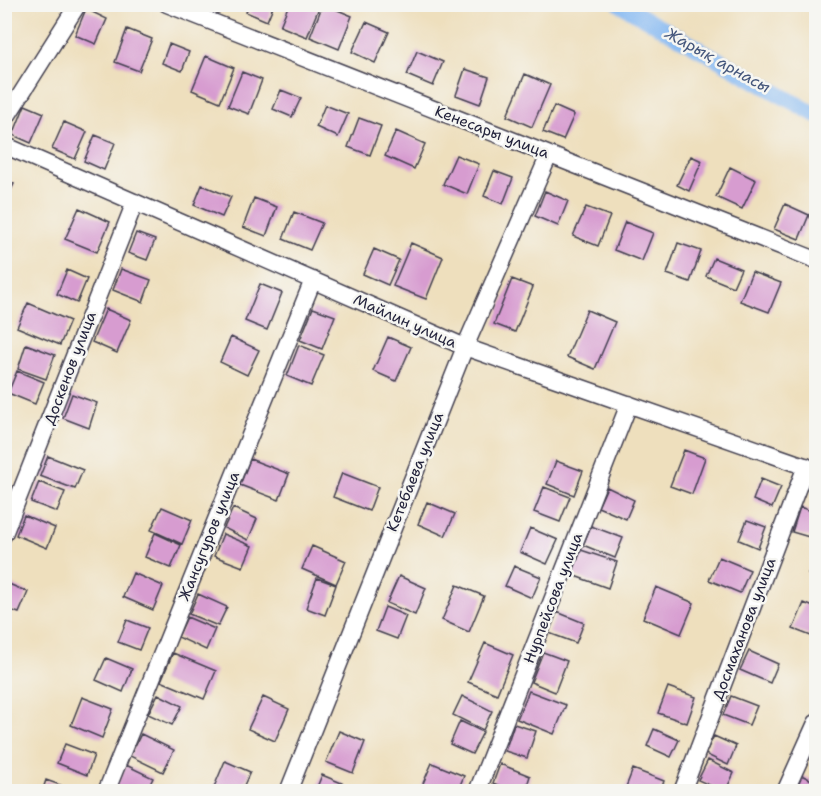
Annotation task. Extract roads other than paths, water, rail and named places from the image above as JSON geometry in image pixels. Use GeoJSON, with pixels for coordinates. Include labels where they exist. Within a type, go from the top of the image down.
{"type":"FeatureCollection","features":[{"type":"Feature","properties":{"kind":"street"},"geometry":{"type":"LineString","coordinates":[[4,122],[78,4]]}},
{"type":"Feature","properties":{"kind":"street","name":"Кенесары улица"},"geometry":{"type":"LineString","coordinates":[[166,4],[816,260]]}},
{"type":"Feature","properties":{"kind":"street","name":"Майлин улица"},"geometry":{"type":"LineString","coordinates":[[4,146],[465,347],[811,468]]}},
{"type":"Feature","properties":{"kind":"street","name":"Кетебаева улица"},"geometry":{"type":"LineString","coordinates":[[288,792],[465,347],[549,155]]}},
{"type":"Feature","properties":{"kind":"street","name":"Доскенов улица"},"geometry":{"type":"LineString","coordinates":[[4,534],[135,202]]}},
{"type":"Feature","properties":{"kind":"street","name":"Жансугуров улица"},"geometry":{"type":"LineString","coordinates":[[106,792],[313,280]]}},
{"type":"Feature","properties":{"kind":"street","name":"Нурпейсова улица"},"geometry":{"type":"LineString","coordinates":[[477,792],[629,404]]}},
{"type":"Feature","properties":{"kind":"street","name":"Досмаханова улица"},"geometry":{"type":"LineString","coordinates":[[682,792],[811,468]]}},
{"type":"Feature","properties":{"kind":"street"},"geometry":{"type":"LineString","coordinates":[[785,792],[816,723]]}},
{"type":"Feature","properties":{"kind":"waterway","name":"Жарық арнасы"},"geometry":{"type":"LineString","coordinates":[[620,4],[816,115]]}}]}
